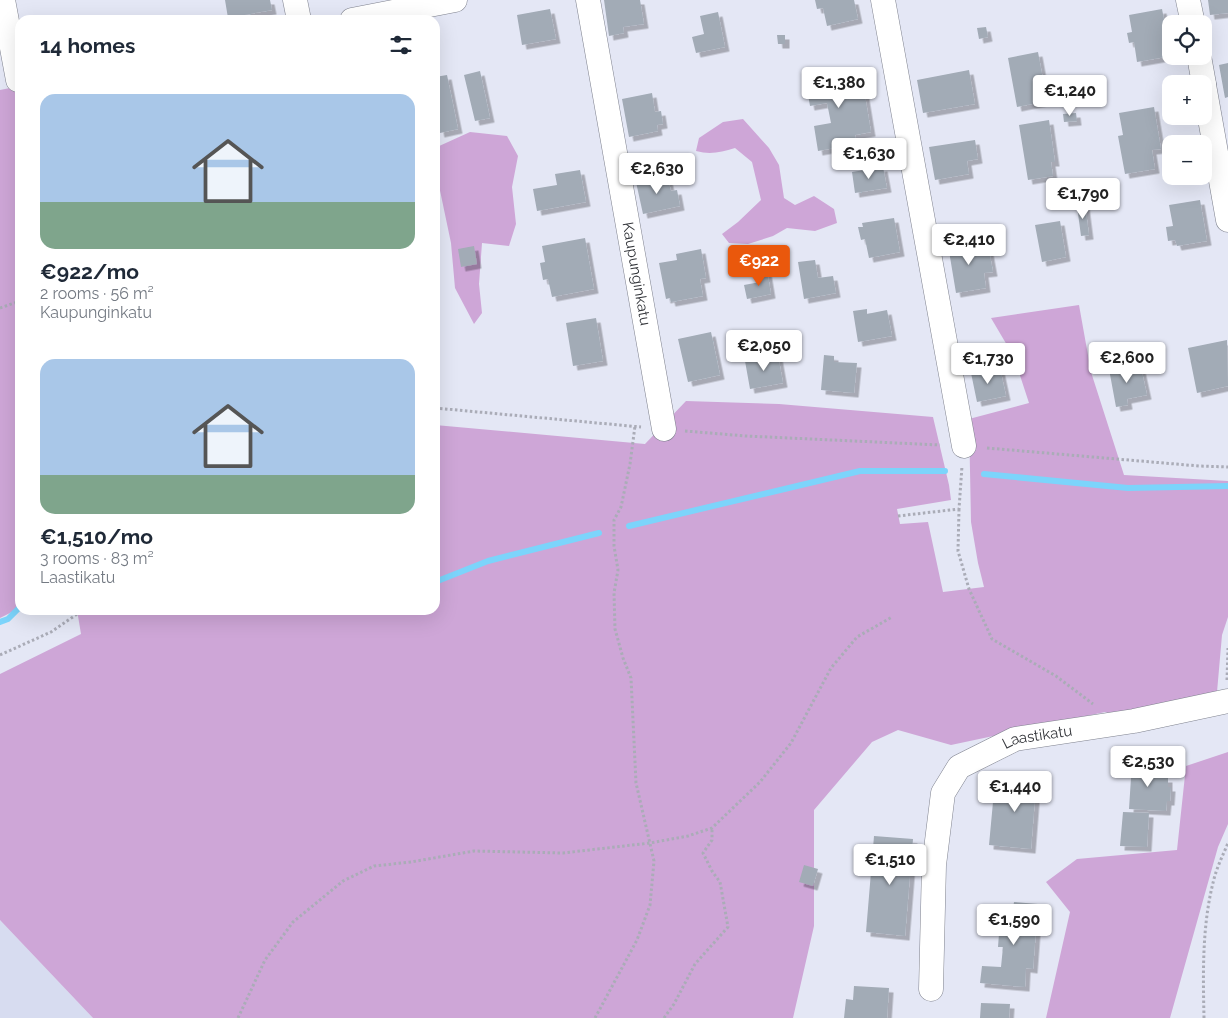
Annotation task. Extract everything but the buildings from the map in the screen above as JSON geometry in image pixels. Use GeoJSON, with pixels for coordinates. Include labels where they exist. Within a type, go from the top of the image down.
{"type":"FeatureCollection","features":[{"type":"Feature","properties":{"kind":"street"},"geometry":{"type":"LineString","coordinates":[[2,0],[12,81]]}},
{"type":"Feature","properties":{"kind":"street"},"geometry":{"type":"LineString","coordinates":[[295,0],[298,15]]}},
{"type":"Feature","properties":{"kind":"street"},"geometry":{"type":"LineString","coordinates":[[378,15],[455,0]]}},
{"type":"Feature","properties":{"kind":"street","name":"Kaupunginkatu"},"geometry":{"type":"LineString","coordinates":[[588,0],[664,429]]}},
{"type":"Feature","properties":{"kind":"street"},"geometry":{"type":"LineString","coordinates":[[883,0],[964,446]]}},
{"type":"Feature","properties":{"kind":"street"},"geometry":{"type":"LineString","coordinates":[[1188,0],[1191,15]]}},
{"type":"Feature","properties":{"kind":"street"},"geometry":{"type":"LineString","coordinates":[[1211,125],[1228,220]]}},
{"type":"Feature","properties":{"kind":"street","name":"Laastikatu"},"geometry":{"type":"LineString","coordinates":[[931,989],[934,866],[943,793],[959,767],[1015,739],[1111,724],[1228,701]]}},
{"type":"Feature","properties":{"kind":"path"},"geometry":{"type":"LineString","coordinates":[[0,308],[15,303]]}},
{"type":"Feature","properties":{"kind":"path"},"geometry":{"type":"LineString","coordinates":[[440,408],[746,436],[964,446],[1228,467]]}},
{"type":"Feature","properties":{"kind":"path"},"geometry":{"type":"LineString","coordinates":[[595,1018],[637,940],[650,906],[654,861],[636,783],[631,678],[615,629],[614,593],[618,570],[614,546],[614,520],[621,507],[630,464],[635,426]]}},
{"type":"Feature","properties":{"kind":"path"},"geometry":{"type":"LineString","coordinates":[[964,446],[958,551],[969,589],[992,639],[1056,676],[1093,703],[1111,724]]}},
{"type":"Feature","properties":{"kind":"path"},"geometry":{"type":"LineString","coordinates":[[898,516],[959,509]]}},
{"type":"Feature","properties":{"kind":"path"},"geometry":{"type":"LineString","coordinates":[[0,655],[51,632],[76,615]]}},
{"type":"Feature","properties":{"kind":"path"},"geometry":{"type":"LineString","coordinates":[[238,1018],[265,960],[293,922],[343,882],[374,866],[411,862],[474,851],[563,853],[650,843],[688,836],[712,828],[760,782],[791,743],[831,668],[857,637],[892,617]]}},
{"type":"Feature","properties":{"kind":"path"},"geometry":{"type":"LineString","coordinates":[[664,1018],[674,1004],[695,964],[728,927],[720,882],[712,871],[703,852],[712,840],[712,828]]}},
{"type":"Feature","properties":{"kind":"path"},"geometry":{"type":"LineString","coordinates":[[1204,1018],[1203,980],[1206,923],[1214,878],[1228,843]]}},
{"type":"Feature","properties":{"kind":"shaded area"},"geometry":{"type":"Polygon","coordinates":[[[15,87],[15,610],[0,618],[0,90],[15,87]]]}},
{"type":"Feature","properties":{"kind":"shaded area"},"geometry":{"type":"Polygon","coordinates":[[[743,119],[769,148],[779,165],[784,198],[795,205],[814,196],[834,209],[837,223],[815,231],[787,228],[773,236],[748,244],[729,243],[722,234],[761,200],[752,162],[735,148],[711,153],[696,151],[699,138],[723,122],[743,119]]]}},
{"type":"Feature","properties":{"kind":"shaded area"},"geometry":{"type":"Polygon","coordinates":[[[470,132],[507,136],[518,156],[512,187],[516,224],[509,246],[482,243],[479,284],[482,313],[474,324],[455,288],[451,243],[440,191],[440,146],[470,132]]]}},
{"type":"Feature","properties":{"kind":"shaded area"},"geometry":{"type":"Polygon","coordinates":[[[1079,305],[1091,372],[1124,475],[1228,481],[1228,617],[1222,635],[1217,692],[1112,714],[1105,712],[951,745],[898,730],[872,742],[814,810],[814,926],[793,1018],[93,1018],[0,920],[0,674],[81,634],[78,615],[440,615],[440,425],[645,444],[686,401],[779,404],[933,417],[951,500],[897,509],[900,524],[928,522],[943,592],[984,587],[971,522],[969,419],[1029,403],[1014,357],[991,318],[1079,305]]]}},
{"type":"Feature","properties":{"kind":"shaded area"},"geometry":{"type":"Polygon","coordinates":[[[1228,752],[1228,824],[1218,847],[1170,1018],[1046,1018],[1070,912],[1046,882],[1077,859],[1177,850],[1186,766],[1228,752]]]}},
{"type":"Feature","properties":{"kind":"shaded area"},"geometry":{"type":"Polygon","coordinates":[[[0,920],[93,1018],[0,1018],[0,920]]]}},
{"type":"Feature","properties":{"kind":"waterway"},"geometry":{"type":"LineString","coordinates":[[629,526],[860,471],[945,471]]}},
{"type":"Feature","properties":{"kind":"waterway"},"geometry":{"type":"LineString","coordinates":[[984,474],[1128,488],[1228,486]]}},
{"type":"Feature","properties":{"kind":"waterway"},"geometry":{"type":"LineString","coordinates":[[440,580],[488,561],[599,533]]}},
{"type":"Feature","properties":{"kind":"waterway"},"geometry":{"type":"LineString","coordinates":[[0,622],[8,619],[15,612]]}}]}
